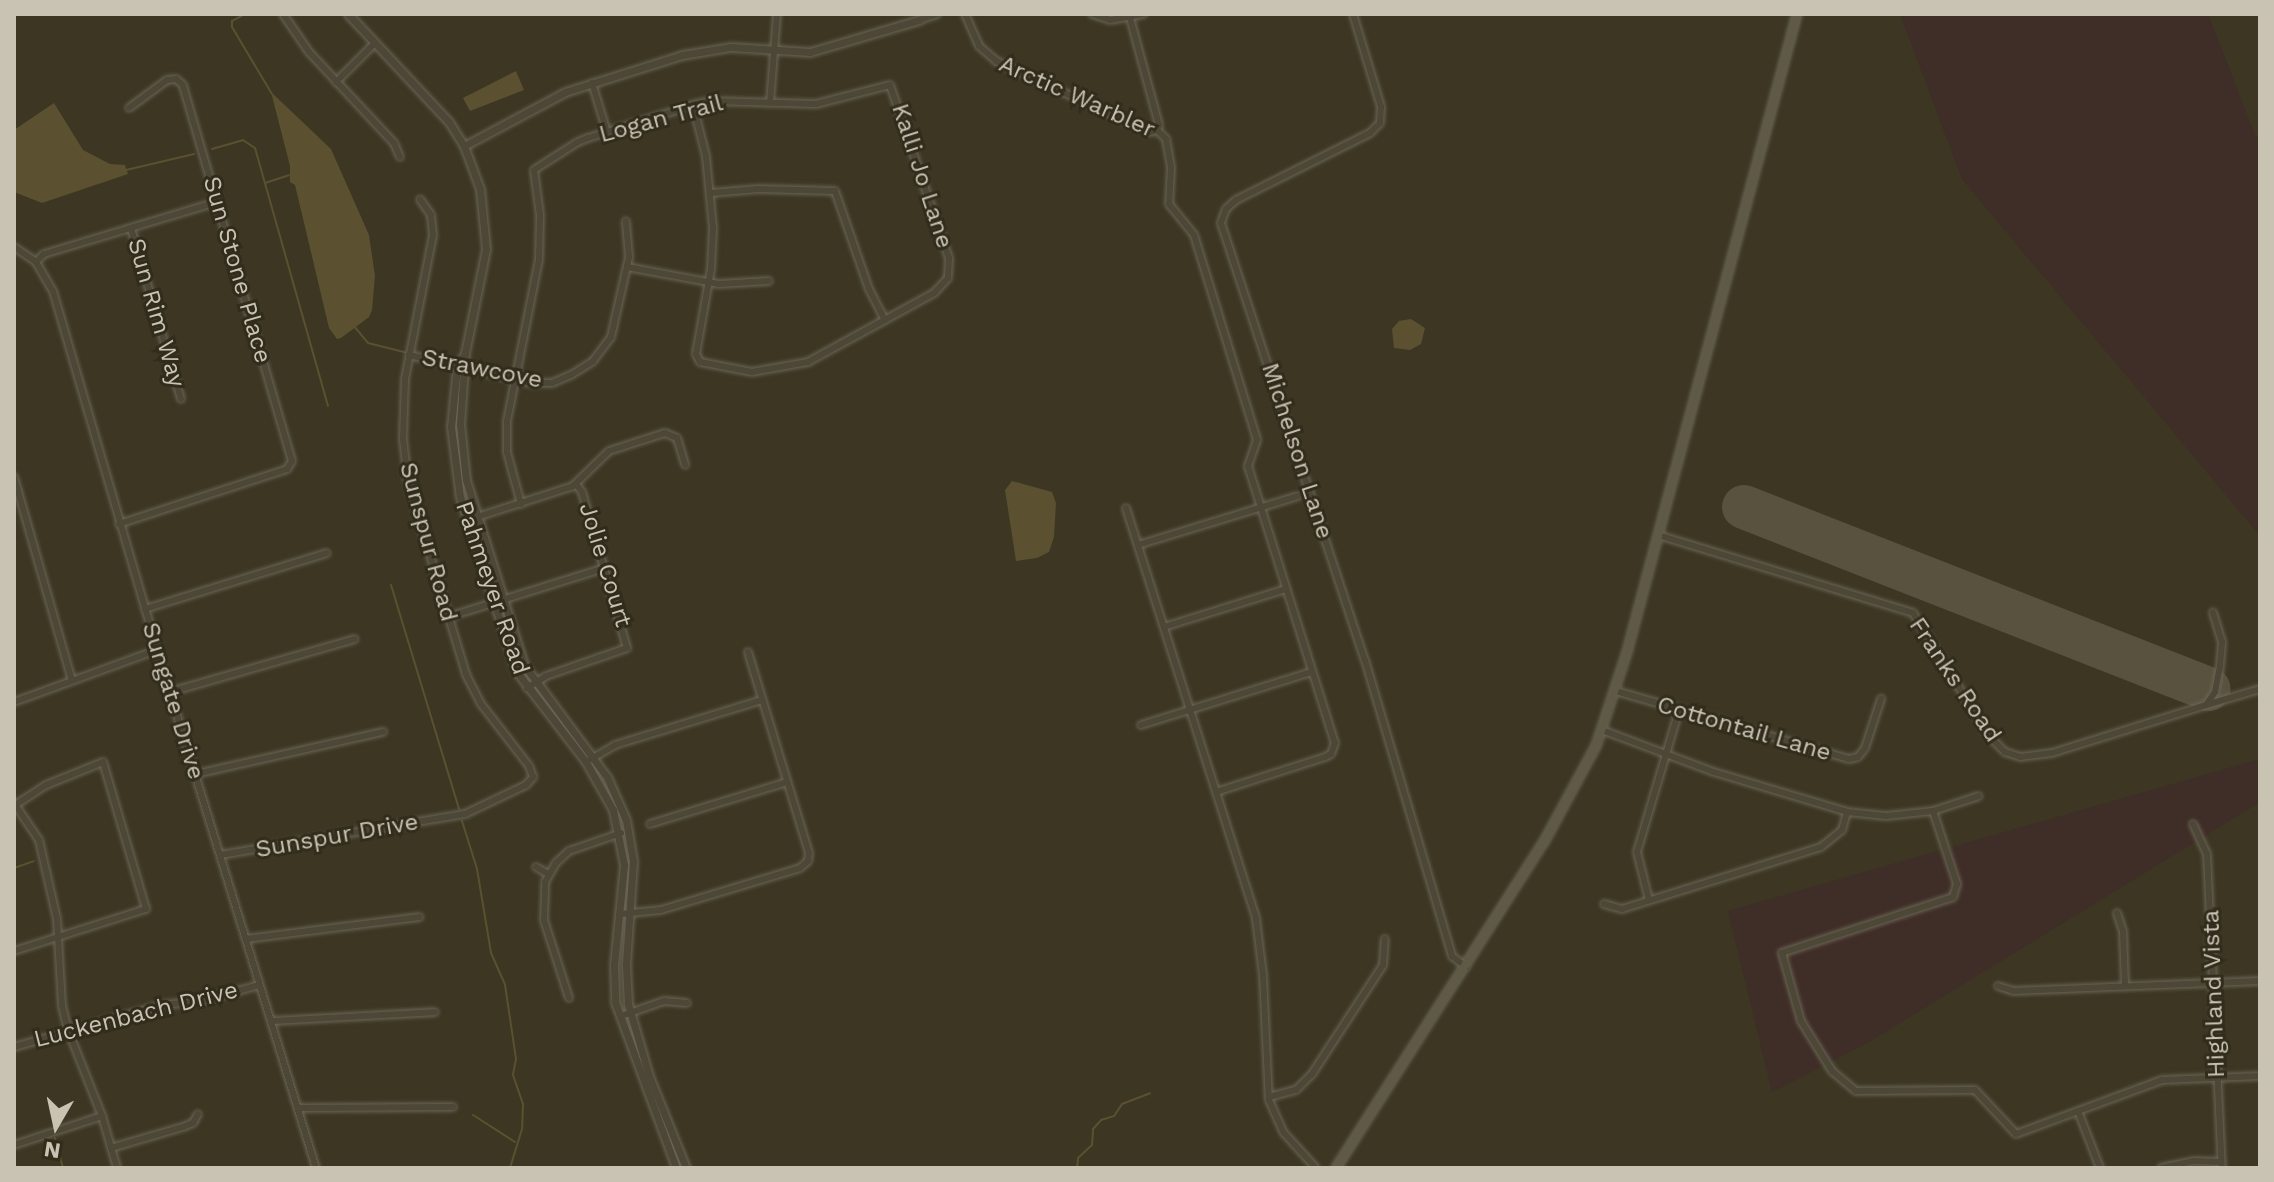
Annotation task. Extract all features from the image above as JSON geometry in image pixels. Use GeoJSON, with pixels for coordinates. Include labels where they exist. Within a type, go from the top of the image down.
{"type":"FeatureCollection","features":[{"type":"Feature","properties":{"kind":"main road"},"geometry":{"type":"LineString","coordinates":[[1336,1168],[1561,814],[1602,730],[1616,691],[1797,14]]}},
{"type":"Feature","properties":{"kind":"street"},"geometry":{"type":"LineString","coordinates":[[283,14],[309,52],[394,143],[400,157]]}},
{"type":"Feature","properties":{"kind":"street","name":"Pahmeyer Road"},"geometry":{"type":"LineString","coordinates":[[348,14],[449,122],[464,146],[480,189],[486,235],[465,353],[467,369],[461,410],[462,455],[476,517],[519,653],[535,682],[590,759],[620,833],[630,1012],[649,1076],[686,1168]]}},
{"type":"Feature","properties":{"kind":"street"},"geometry":{"type":"LineString","coordinates":[[770,103],[777,14]]}},
{"type":"Feature","properties":{"kind":"street"},"geometry":{"type":"LineString","coordinates":[[464,146],[544,102],[592,83],[708,49],[821,50],[937,14]]}},
{"type":"Feature","properties":{"kind":"street","name":"Arctic Warbler"},"geometry":{"type":"LineString","coordinates":[[965,14],[979,46],[996,61],[1149,132],[1157,130],[1166,139],[1171,168],[1169,204],[1194,235],[1254,430],[1257,440],[1248,466],[1261,506]]}},
{"type":"Feature","properties":{"kind":"street"},"geometry":{"type":"LineString","coordinates":[[1092,14],[1110,20],[1143,14]]}},
{"type":"Feature","properties":{"kind":"street","name":"Michelson Lane"},"geometry":{"type":"LineString","coordinates":[[1353,14],[1381,107],[1380,123],[1370,133],[1236,200],[1223,214],[1222,230],[1365,660],[1452,956],[1466,967]]}},
{"type":"Feature","properties":{"kind":"street"},"geometry":{"type":"LineString","coordinates":[[1130,16],[1159,125],[1157,130]]}},
{"type":"Feature","properties":{"kind":"street"},"geometry":{"type":"LineString","coordinates":[[336,82],[374,44]]}},
{"type":"Feature","properties":{"kind":"street","name":"Sun Stone Place"},"geometry":{"type":"LineString","coordinates":[[119,524],[287,469],[292,464],[183,85],[176,79],[167,80],[129,108]]}},
{"type":"Feature","properties":{"kind":"street"},"geometry":{"type":"LineString","coordinates":[[592,83],[607,132]]}},
{"type":"Feature","properties":{"kind":"street","name":"Logan Trail"},"geometry":{"type":"LineString","coordinates":[[515,379],[540,248],[534,170],[578,142],[693,105],[721,99],[816,104],[890,85]]}},
{"type":"Feature","properties":{"kind":"street","name":"Kalli Jo Lane"},"geometry":{"type":"LineString","coordinates":[[709,282],[698,360],[742,371],[784,369],[820,356],[941,289],[950,264],[890,85]]}},
{"type":"Feature","properties":{"kind":"street"},"geometry":{"type":"LineString","coordinates":[[693,105],[706,156],[711,193],[713,243],[709,282]]}},
{"type":"Feature","properties":{"kind":"street"},"geometry":{"type":"LineString","coordinates":[[711,193],[766,189],[837,193],[869,289],[885,320]]}},
{"type":"Feature","properties":{"kind":"street","name":"Sunspur Road"},"geometry":{"type":"LineString","coordinates":[[420,199],[431,215],[433,235],[403,399],[404,460],[412,502],[475,694],[533,773],[526,785],[481,809],[453,816]]}},
{"type":"Feature","properties":{"kind":"street"},"geometry":{"type":"LineString","coordinates":[[36,262],[44,254],[217,202]]}},
{"type":"Feature","properties":{"kind":"street","name":"Strawcove"},"geometry":{"type":"LineString","coordinates":[[409,355],[515,379],[552,383],[593,361],[611,337],[627,267],[630,239],[626,221]]}},
{"type":"Feature","properties":{"kind":"street","name":"Sun Rim Way"},"geometry":{"type":"LineString","coordinates":[[131,228],[181,399]]}},
{"type":"Feature","properties":{"kind":"street","name":"Sungate Drive"},"geometry":{"type":"LineString","coordinates":[[14,247],[36,262],[53,291],[119,524],[316,1168]]}},
{"type":"Feature","properties":{"kind":"street"},"geometry":{"type":"LineString","coordinates":[[627,267],[709,282],[769,281]]}},
{"type":"Feature","properties":{"kind":"street","name":"Pahmeyer Road"},"geometry":{"type":"LineString","coordinates":[[465,353],[457,367],[452,444],[467,521],[507,648],[527,688],[614,788],[629,831],[633,861],[613,978],[615,1002],[641,1080],[676,1168]]}},
{"type":"Feature","properties":{"kind":"street"},"geometry":{"type":"LineString","coordinates":[[515,379],[506,436],[510,468],[521,504]]}},
{"type":"Feature","properties":{"kind":"street"},"geometry":{"type":"LineString","coordinates":[[467,521],[576,484],[609,451],[672,433],[679,441],[685,465]]}},
{"type":"Feature","properties":{"kind":"street"},"geometry":{"type":"LineString","coordinates":[[14,477],[72,680]]}},
{"type":"Feature","properties":{"kind":"street","name":"Jolie Court"},"geometry":{"type":"LineString","coordinates":[[535,682],[627,648],[583,495],[576,484]]}},
{"type":"Feature","properties":{"kind":"street"},"geometry":{"type":"LineString","coordinates":[[1138,545],[1298,496]]}},
{"type":"Feature","properties":{"kind":"street"},"geometry":{"type":"LineString","coordinates":[[1216,792],[1335,752],[1335,743],[1261,506]]}},
{"type":"Feature","properties":{"kind":"street"},"geometry":{"type":"LineString","coordinates":[[1126,508],[1256,919],[1263,975],[1269,1097],[1284,1133],[1316,1168]]}},
{"type":"Feature","properties":{"kind":"street","name":"Franks Road"},"geometry":{"type":"LineString","coordinates":[[1658,535],[1913,613],[1989,736],[2012,755],[2043,755],[2260,689]]}},
{"type":"Feature","properties":{"kind":"street"},"geometry":{"type":"LineString","coordinates":[[145,609],[327,553]]}},
{"type":"Feature","properties":{"kind":"street"},"geometry":{"type":"LineString","coordinates":[[448,617],[604,568]]}},
{"type":"Feature","properties":{"kind":"street"},"geometry":{"type":"LineString","coordinates":[[1164,627],[1286,589]]}},
{"type":"Feature","properties":{"kind":"street"},"geometry":{"type":"LineString","coordinates":[[2206,705],[2215,692],[2222,642],[2213,612]]}},
{"type":"Feature","properties":{"kind":"street"},"geometry":{"type":"LineString","coordinates":[[170,692],[355,639]]}},
{"type":"Feature","properties":{"kind":"street"},"geometry":{"type":"LineString","coordinates":[[14,702],[157,650]]}},
{"type":"Feature","properties":{"kind":"street"},"geometry":{"type":"LineString","coordinates":[[625,914],[661,910],[800,868],[808,861],[809,853],[748,652]]}},
{"type":"Feature","properties":{"kind":"street"},"geometry":{"type":"LineString","coordinates":[[1141,725],[1311,672]]}},
{"type":"Feature","properties":{"kind":"street"},"geometry":{"type":"LineString","coordinates":[[527,688],[535,682]]}},
{"type":"Feature","properties":{"kind":"street","name":"Cottontail Lane"},"geometry":{"type":"LineString","coordinates":[[1616,691],[1849,759],[1858,757],[1865,748],[1881,699]]}},
{"type":"Feature","properties":{"kind":"street"},"geometry":{"type":"LineString","coordinates":[[590,759],[615,745],[762,700]]}},
{"type":"Feature","properties":{"kind":"street"},"geometry":{"type":"LineString","coordinates":[[1649,900],[1637,852],[1677,717]]}},
{"type":"Feature","properties":{"kind":"street"},"geometry":{"type":"LineString","coordinates":[[1602,730],[1847,812],[1886,816],[1933,811],[1979,796]]}},
{"type":"Feature","properties":{"kind":"street"},"geometry":{"type":"LineString","coordinates":[[196,774],[383,732]]}},
{"type":"Feature","properties":{"kind":"street"},"geometry":{"type":"LineString","coordinates":[[14,951],[58,936],[146,909],[103,762],[46,785],[15,804],[39,840],[58,936],[62,1006],[68,1031],[102,1116],[117,1168]]}},
{"type":"Feature","properties":{"kind":"street"},"geometry":{"type":"LineString","coordinates":[[650,824],[787,782]]}},
{"type":"Feature","properties":{"kind":"street"},"geometry":{"type":"LineString","coordinates":[[1933,811],[1957,884],[1953,897],[1782,953],[1801,1021],[1842,1083],[1862,1093],[1975,1090],[2016,1134],[2162,1080],[2260,1076]]}},
{"type":"Feature","properties":{"kind":"street"},"geometry":{"type":"LineString","coordinates":[[1604,904],[1622,909],[1821,847],[1842,830],[1847,812]]}},
{"type":"Feature","properties":{"kind":"street","name":"Sunspur Drive"},"geometry":{"type":"LineString","coordinates":[[220,855],[453,816]]}},
{"type":"Feature","properties":{"kind":"street","name":"Highland Vista"},"geometry":{"type":"LineString","coordinates":[[2193,824],[2207,854],[2222,1165]]}},
{"type":"Feature","properties":{"kind":"street"},"geometry":{"type":"LineString","coordinates":[[569,998],[544,920],[542,897],[548,874],[569,851],[629,831]]}},
{"type":"Feature","properties":{"kind":"street"},"geometry":{"type":"LineString","coordinates":[[536,867],[548,874]]}},
{"type":"Feature","properties":{"kind":"street"},"geometry":{"type":"LineString","coordinates":[[2117,913],[2123,931],[2125,986]]}},
{"type":"Feature","properties":{"kind":"street"},"geometry":{"type":"LineString","coordinates":[[246,939],[420,917]]}},
{"type":"Feature","properties":{"kind":"street"},"geometry":{"type":"LineString","coordinates":[[1269,1097],[1296,1090],[1312,1074],[1383,965],[1385,939]]}},
{"type":"Feature","properties":{"kind":"street"},"geometry":{"type":"LineString","coordinates":[[1998,986],[2013,991],[2260,981]]}},
{"type":"Feature","properties":{"kind":"street","name":"Luckenbach Drive"},"geometry":{"type":"LineString","coordinates":[[14,1047],[162,1005],[201,1001],[259,985]]}},
{"type":"Feature","properties":{"kind":"street"},"geometry":{"type":"LineString","coordinates":[[621,1016],[672,1000],[687,1003]]}},
{"type":"Feature","properties":{"kind":"street"},"geometry":{"type":"LineString","coordinates":[[271,1021],[435,1012]]}},
{"type":"Feature","properties":{"kind":"street"},"geometry":{"type":"LineString","coordinates":[[298,1108],[453,1107]]}},
{"type":"Feature","properties":{"kind":"street"},"geometry":{"type":"LineString","coordinates":[[2078,1111],[2100,1168]]}},
{"type":"Feature","properties":{"kind":"street"},"geometry":{"type":"LineString","coordinates":[[111,1148],[193,1123],[198,1114]]}},
{"type":"Feature","properties":{"kind":"street"},"geometry":{"type":"LineString","coordinates":[[14,1145],[102,1116]]}},
{"type":"Feature","properties":{"kind":"street"},"geometry":{"type":"LineString","coordinates":[[2161,1168],[2194,1161],[2222,1165]]}},
{"type":"Feature","properties":{"kind":"shaded area"},"geometry":{"type":"Polygon","coordinates":[[[1900,14],[2208,14],[2255,135],[2260,139],[2260,536],[1962,179],[1900,14]]]}},
{"type":"Feature","properties":{"kind":"shaded area"},"geometry":{"type":"Polygon","coordinates":[[[516,71],[524,90],[470,111],[463,98],[516,71]]]}},
{"type":"Feature","properties":{"kind":"shaded area"},"geometry":{"type":"Polygon","coordinates":[[[271,92],[331,149],[369,235],[375,276],[372,310],[369,317],[341,338],[337,339],[329,328],[295,185],[290,182],[290,166],[271,92]]]}},
{"type":"Feature","properties":{"kind":"shaded area"},"geometry":{"type":"Polygon","coordinates":[[[54,103],[83,150],[110,164],[125,165],[128,174],[42,203],[14,192],[14,130],[54,103]]]}},
{"type":"Feature","properties":{"kind":"shaded area"},"geometry":{"type":"Polygon","coordinates":[[[1411,319],[1425,328],[1421,344],[1410,350],[1394,348],[1392,329],[1399,321],[1411,319]]]}},
{"type":"Feature","properties":{"kind":"shaded area"},"geometry":{"type":"Polygon","coordinates":[[[1012,481],[1052,492],[1056,503],[1054,537],[1049,552],[1037,558],[1016,561],[1005,490],[1012,481]]]}},
{"type":"Feature","properties":{"kind":"shaded area"},"geometry":{"type":"Polygon","coordinates":[[[2260,759],[2260,802],[1869,1042],[1772,1092],[1728,911],[2260,759]]]}},
{"type":"Feature","properties":{"kind":"waterway"},"geometry":{"type":"LineString","coordinates":[[245,14],[232,21],[232,27],[272,94]]}},
{"type":"Feature","properties":{"kind":"waterway"},"geometry":{"type":"LineString","coordinates":[[212,149],[243,140],[255,148],[328,406]]}},
{"type":"Feature","properties":{"kind":"waterway"},"geometry":{"type":"LineString","coordinates":[[126,170],[194,154]]}},
{"type":"Feature","properties":{"kind":"waterway"},"geometry":{"type":"LineString","coordinates":[[265,183],[289,175]]}},
{"type":"Feature","properties":{"kind":"waterway"},"geometry":{"type":"LineString","coordinates":[[353,325],[368,343],[405,352]]}},
{"type":"Feature","properties":{"kind":"waterway"},"geometry":{"type":"LineString","coordinates":[[391,585],[459,809]]}},
{"type":"Feature","properties":{"kind":"waterway"},"geometry":{"type":"LineString","coordinates":[[462,821],[477,869],[491,953],[505,985],[516,1059],[513,1075],[523,1104],[522,1129],[510,1168]]}},
{"type":"Feature","properties":{"kind":"waterway"},"geometry":{"type":"LineString","coordinates":[[14,868],[34,861]]}},
{"type":"Feature","properties":{"kind":"waterway"},"geometry":{"type":"LineString","coordinates":[[1077,1168],[1078,1158],[1092,1145],[1093,1129],[1101,1120],[1114,1116],[1122,1104],[1150,1093]]}},
{"type":"Feature","properties":{"kind":"waterway"},"geometry":{"type":"LineString","coordinates":[[473,1115],[515,1142]]}},
{"type":"Feature","properties":{"kind":"waterway"},"geometry":{"type":"LineString","coordinates":[[55,1138],[63,1168]]}},
{"type":"Feature","properties":{"kind":"runway"},"geometry":{"type":"LineString","coordinates":[[1744,507],[2209,689]]}}]}
